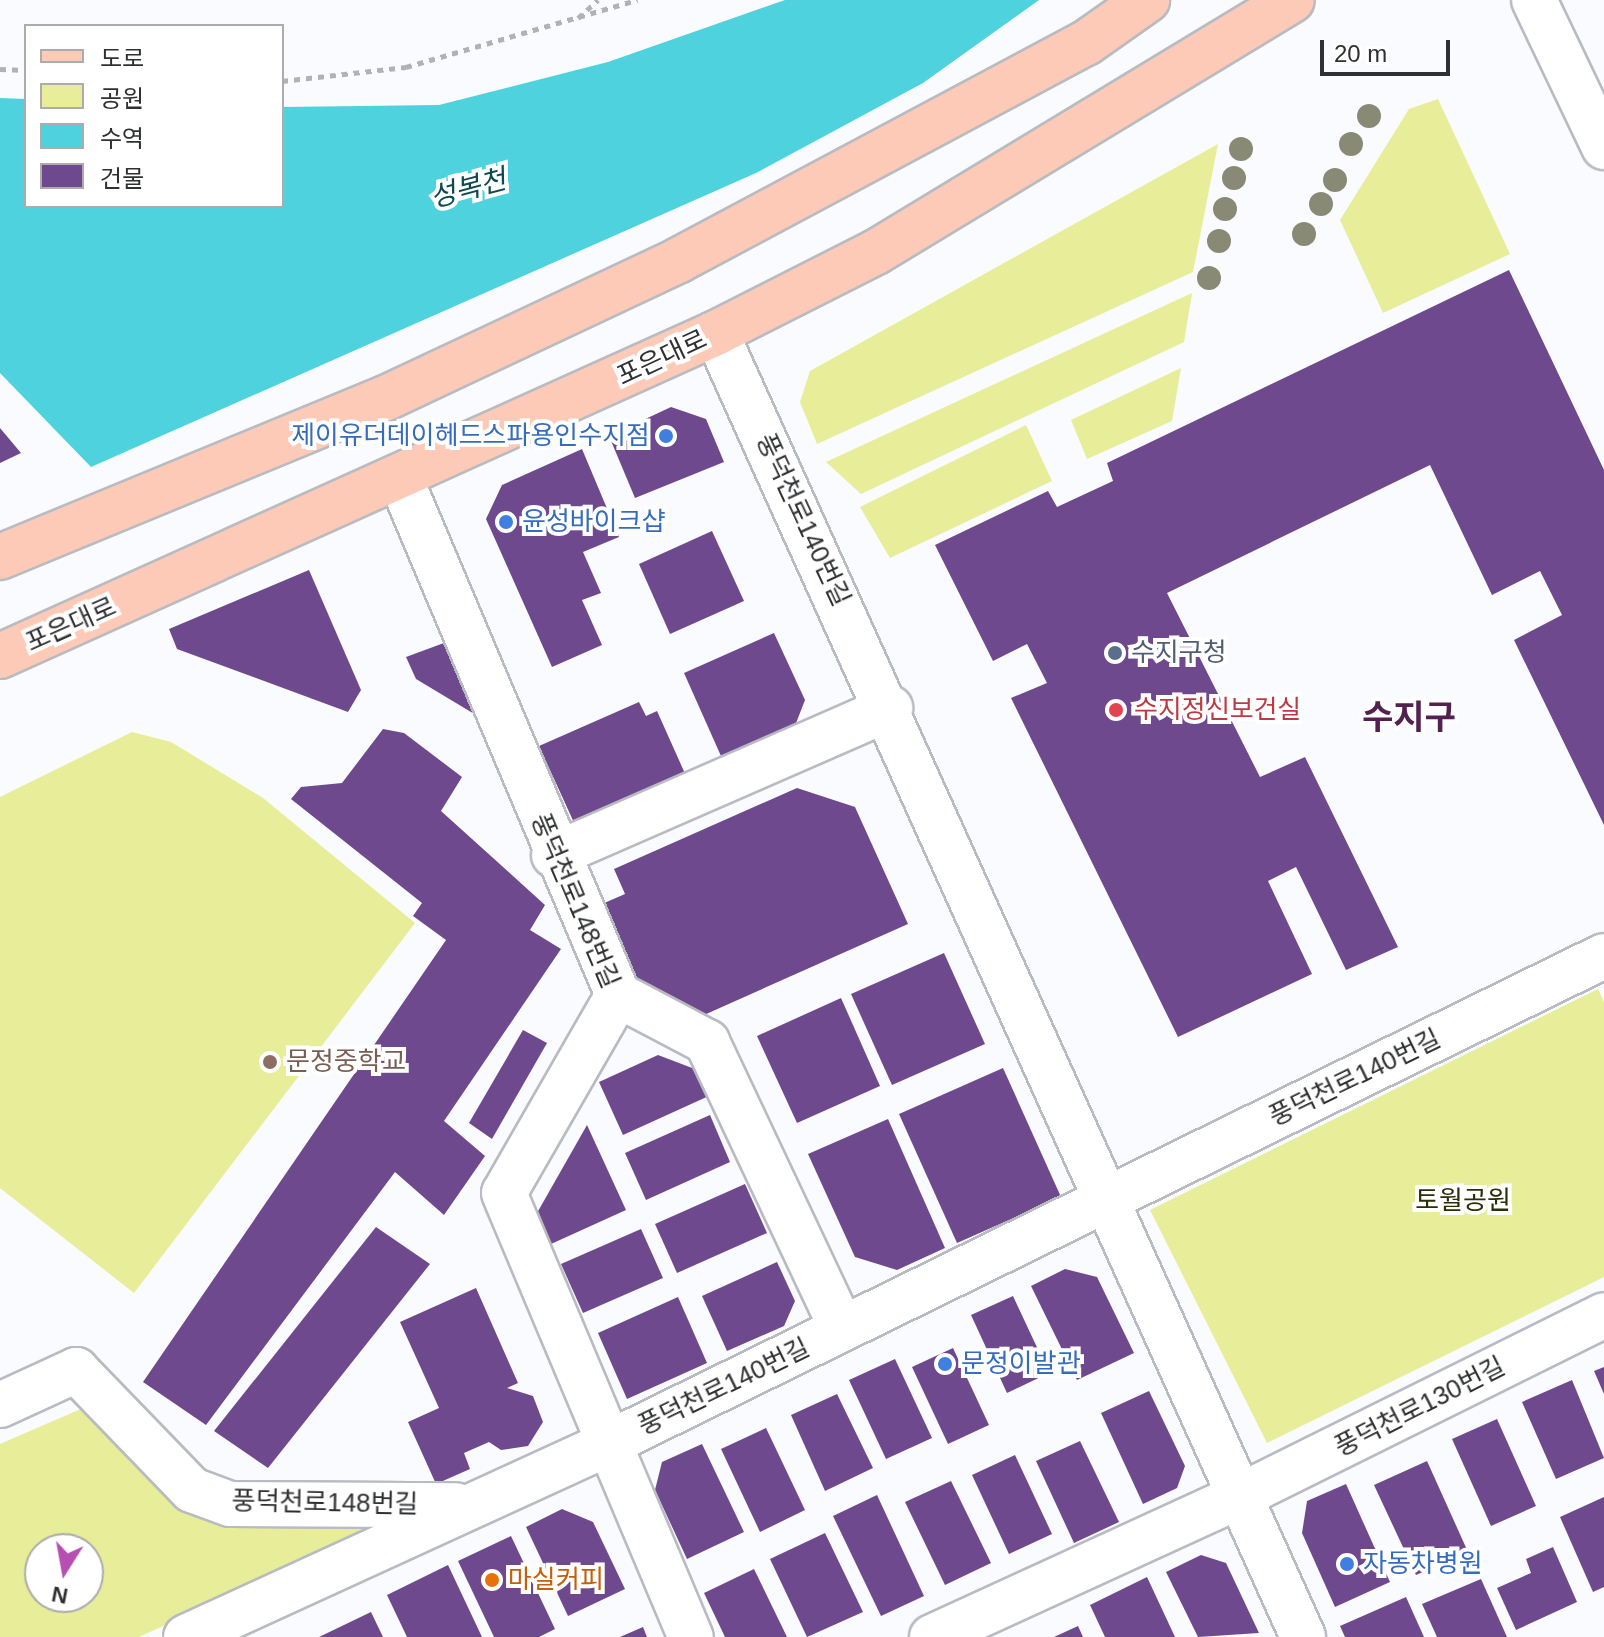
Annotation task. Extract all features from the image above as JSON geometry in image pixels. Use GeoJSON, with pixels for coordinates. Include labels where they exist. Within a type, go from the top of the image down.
{"type":"FeatureCollection","features":[{"type":"Feature","properties":{"kind":"main road"},"geometry":{"type":"LineString","coordinates":[[0,557],[386,398],[679,260],[1086,43],[1147,0]]}},
{"type":"Feature","properties":{"kind":"main road","name":"포은대로"},"geometry":{"type":"LineString","coordinates":[[0,656],[716,333],[876,252],[1292,0]]}},
{"type":"Feature","properties":{"kind":"street"},"geometry":{"type":"LineString","coordinates":[[1534,0],[1604,147]]}},
{"type":"Feature","properties":{"kind":"street","name":"풍덕천로140번길"},"geometry":{"type":"LineString","coordinates":[[716,333],[890,708],[1236,1498],[1303,1637]]}},
{"type":"Feature","properties":{"kind":"street","name":"풍덕천로148번길"},"geometry":{"type":"LineString","coordinates":[[400,478],[554,855],[618,995],[504,1193],[605,1445],[691,1637]]}},
{"type":"Feature","properties":{"kind":"street"},"geometry":{"type":"LineString","coordinates":[[554,855],[890,708]]}},
{"type":"Feature","properties":{"kind":"street","name":"풍덕천로140번길"},"geometry":{"type":"LineString","coordinates":[[605,1445],[1604,956]]}},
{"type":"Feature","properties":{"kind":"street","name":"풍덕천로140번길"},"geometry":{"type":"LineString","coordinates":[[618,995],[707,1042],[842,1329]]}},
{"type":"Feature","properties":{"kind":"street","name":"풍덕천로130번길"},"geometry":{"type":"LineString","coordinates":[[1236,1498],[1604,1315]]}},
{"type":"Feature","properties":{"kind":"street","name":"풍덕천로148번길"},"geometry":{"type":"LineString","coordinates":[[0,1405],[76,1370],[154,1458],[192,1490],[230,1504],[472,1505]]}},
{"type":"Feature","properties":{"kind":"street","name":"풍덕천로148번길"},"geometry":{"type":"LineString","coordinates":[[186,1637],[605,1445]]}},
{"type":"Feature","properties":{"kind":"street"},"geometry":{"type":"LineString","coordinates":[[932,1637],[1236,1498]]}},
{"type":"Feature","properties":{"kind":"path"},"geometry":{"type":"LineString","coordinates":[[577,19],[598,0]]}},
{"type":"Feature","properties":{"kind":"path"},"geometry":{"type":"LineString","coordinates":[[284,81],[406,67],[637,0]]}},
{"type":"Feature","properties":{"kind":"path"},"geometry":{"type":"LineString","coordinates":[[0,69],[24,70]]}},
{"type":"Feature","properties":{"kind":"green space"},"geometry":{"type":"Polygon","coordinates":[[[1438,99],[1510,254],[1383,313],[1340,220],[1409,109],[1438,99]]]}},
{"type":"Feature","properties":{"kind":"green space"},"geometry":{"type":"Polygon","coordinates":[[[1218,144],[1193,272],[817,444],[800,402],[810,371],[1218,144]]]}},
{"type":"Feature","properties":{"kind":"green space"},"geometry":{"type":"Polygon","coordinates":[[[1192,293],[1184,342],[861,494],[826,462],[1192,293]]]}},
{"type":"Feature","properties":{"kind":"green space"},"geometry":{"type":"Polygon","coordinates":[[[1181,368],[1172,421],[1087,459],[1071,420],[1181,368]]]}},
{"type":"Feature","properties":{"kind":"green space"},"geometry":{"type":"Polygon","coordinates":[[[1026,425],[1052,481],[890,558],[860,507],[1026,425]]]}},
{"type":"Feature","properties":{"kind":"green space"},"geometry":{"type":"Polygon","coordinates":[[[132,732],[171,742],[263,798],[415,923],[134,1293],[0,1188],[0,797],[132,732]]]}},
{"type":"Feature","properties":{"kind":"green space","name":"토월공원"},"geometry":{"type":"Polygon","coordinates":[[[1598,989],[1604,1002],[1604,1277],[1267,1443],[1150,1210],[1598,989]]]}},
{"type":"Feature","properties":{"kind":"green space"},"geometry":{"type":"Polygon","coordinates":[[[83,1408],[160,1489],[394,1520],[139,1637],[0,1637],[0,1444],[83,1408]]]}},
{"type":"Feature","properties":{"kind":"water","name":"성복천"},"geometry":{"type":"Polygon","coordinates":[[[785,0],[1039,0],[923,83],[756,173],[91,467],[0,373],[0,98],[24,99],[24,208],[284,208],[284,107],[439,105],[608,62],[785,0]]]}},
{"type":"Feature","properties":{"kind":"building","name":"수지구청"},"geometry":{"type":"Polygon","coordinates":[[[1509,270],[1604,470],[1604,825],[1514,640],[1562,615],[1540,571],[1492,595],[1430,465],[1167,593],[1260,777],[1305,757],[1398,947],[1346,970],[1296,867],[1268,881],[1312,974],[1178,1037],[1011,698],[1047,683],[1027,644],[993,661],[935,545],[1048,491],[1057,507],[1113,481],[1107,463],[1509,270]]]}},
{"type":"Feature","properties":{"kind":"building"},"geometry":{"type":"Polygon","coordinates":[[[671,407],[706,419],[724,462],[635,498],[609,436],[671,407]]]}},
{"type":"Feature","properties":{"kind":"building"},"geometry":{"type":"Polygon","coordinates":[[[0,428],[21,453],[0,463],[0,428]]]}},
{"type":"Feature","properties":{"kind":"building"},"geometry":{"type":"Polygon","coordinates":[[[582,449],[619,537],[583,552],[601,593],[582,600],[602,645],[552,667],[486,519],[502,485],[582,449]]]}},
{"type":"Feature","properties":{"kind":"building"},"geometry":{"type":"Polygon","coordinates":[[[712,531],[744,601],[670,634],[639,564],[712,531]]]}},
{"type":"Feature","properties":{"kind":"building"},"geometry":{"type":"Polygon","coordinates":[[[309,570],[361,690],[348,712],[177,649],[169,629],[309,570]]]}},
{"type":"Feature","properties":{"kind":"building"},"geometry":{"type":"Polygon","coordinates":[[[774,633],[805,700],[791,736],[725,765],[684,673],[774,633]]]}},
{"type":"Feature","properties":{"kind":"building"},"geometry":{"type":"Polygon","coordinates":[[[452,640],[496,727],[416,679],[406,657],[452,640]]]}},
{"type":"Feature","properties":{"kind":"building"},"geometry":{"type":"Polygon","coordinates":[[[639,702],[646,716],[657,711],[687,778],[576,827],[539,746],[639,702]]]}},
{"type":"Feature","properties":{"kind":"building"},"geometry":{"type":"Polygon","coordinates":[[[383,729],[404,733],[462,777],[441,811],[545,905],[530,930],[561,949],[444,1121],[485,1156],[444,1215],[395,1172],[206,1425],[143,1382],[446,940],[413,916],[422,903],[291,799],[301,787],[342,783],[383,729]]]}},
{"type":"Feature","properties":{"kind":"building"},"geometry":{"type":"Polygon","coordinates":[[[797,788],[855,807],[908,924],[695,1019],[637,999],[595,907],[625,894],[614,869],[797,788]]]}},
{"type":"Feature","properties":{"kind":"building"},"geometry":{"type":"Polygon","coordinates":[[[944,953],[985,1044],[892,1085],[851,994],[944,953]]]}},
{"type":"Feature","properties":{"kind":"building"},"geometry":{"type":"Polygon","coordinates":[[[841,998],[880,1086],[797,1123],[757,1036],[841,998]]]}},
{"type":"Feature","properties":{"kind":"building"},"geometry":{"type":"Polygon","coordinates":[[[523,1030],[547,1043],[492,1139],[469,1123],[523,1030]]]}},
{"type":"Feature","properties":{"kind":"building"},"geometry":{"type":"Polygon","coordinates":[[[658,1055],[700,1071],[711,1095],[623,1135],[599,1082],[658,1055]]]}},
{"type":"Feature","properties":{"kind":"building"},"geometry":{"type":"Polygon","coordinates":[[[1003,1068],[1061,1197],[957,1243],[899,1114],[1003,1068]]]}},
{"type":"Feature","properties":{"kind":"building"},"geometry":{"type":"Polygon","coordinates":[[[710,1115],[730,1162],[646,1200],[625,1153],[710,1115]]]}},
{"type":"Feature","properties":{"kind":"building"},"geometry":{"type":"Polygon","coordinates":[[[888,1119],[945,1248],[897,1270],[855,1257],[808,1154],[888,1119]]]}},
{"type":"Feature","properties":{"kind":"building"},"geometry":{"type":"Polygon","coordinates":[[[587,1125],[626,1210],[551,1244],[537,1213],[587,1125]]]}},
{"type":"Feature","properties":{"kind":"building"},"geometry":{"type":"Polygon","coordinates":[[[745,1184],[767,1233],[677,1273],[655,1224],[745,1184]]]}},
{"type":"Feature","properties":{"kind":"building"},"geometry":{"type":"Polygon","coordinates":[[[376,1227],[430,1264],[268,1468],[214,1431],[376,1227]]]}},
{"type":"Feature","properties":{"kind":"building"},"geometry":{"type":"Polygon","coordinates":[[[641,1229],[663,1278],[583,1313],[561,1264],[641,1229]]]}},
{"type":"Feature","properties":{"kind":"building"},"geometry":{"type":"Polygon","coordinates":[[[777,1262],[795,1301],[784,1326],[727,1351],[702,1296],[777,1262]]]}},
{"type":"Feature","properties":{"kind":"building"},"geometry":{"type":"Polygon","coordinates":[[[1065,1269],[1097,1277],[1134,1353],[1077,1380],[1031,1286],[1065,1269]]]}},
{"type":"Feature","properties":{"kind":"building"},"geometry":{"type":"Polygon","coordinates":[[[476,1288],[518,1383],[507,1388],[533,1396],[543,1422],[528,1446],[501,1450],[489,1442],[464,1453],[470,1469],[436,1484],[408,1422],[439,1408],[400,1322],[476,1288]]]}},
{"type":"Feature","properties":{"kind":"building"},"geometry":{"type":"Polygon","coordinates":[[[1013,1296],[1049,1373],[1007,1393],[971,1315],[1013,1296]]]}},
{"type":"Feature","properties":{"kind":"building"},"geometry":{"type":"Polygon","coordinates":[[[678,1297],[707,1363],[627,1399],[598,1333],[678,1297]]]}},
{"type":"Feature","properties":{"kind":"building"},"geometry":{"type":"Polygon","coordinates":[[[953,1348],[989,1425],[948,1444],[912,1367],[953,1348]]]}},
{"type":"Feature","properties":{"kind":"building"},"geometry":{"type":"Polygon","coordinates":[[[895,1359],[932,1438],[886,1459],[849,1380],[895,1359]]]}},
{"type":"Feature","properties":{"kind":"building"},"geometry":{"type":"Polygon","coordinates":[[[1604,1367],[1604,1394],[1594,1371],[1604,1367]]]}},
{"type":"Feature","properties":{"kind":"building"},"geometry":{"type":"Polygon","coordinates":[[[1572,1380],[1604,1458],[1556,1479],[1522,1402],[1572,1380]]]}},
{"type":"Feature","properties":{"kind":"building"},"geometry":{"type":"Polygon","coordinates":[[[1149,1391],[1185,1466],[1177,1488],[1143,1504],[1101,1413],[1149,1391]]]}},
{"type":"Feature","properties":{"kind":"building"},"geometry":{"type":"Polygon","coordinates":[[[837,1394],[873,1468],[825,1491],[791,1415],[837,1394]]]}},
{"type":"Feature","properties":{"kind":"building"},"geometry":{"type":"Polygon","coordinates":[[[1497,1419],[1536,1506],[1491,1526],[1452,1439],[1497,1419]]]}},
{"type":"Feature","properties":{"kind":"building"},"geometry":{"type":"Polygon","coordinates":[[[766,1428],[805,1510],[760,1532],[721,1449],[766,1428]]]}},
{"type":"Feature","properties":{"kind":"building"},"geometry":{"type":"Polygon","coordinates":[[[1080,1441],[1119,1522],[1074,1543],[1036,1461],[1080,1441]]]}},
{"type":"Feature","properties":{"kind":"building"},"geometry":{"type":"Polygon","coordinates":[[[702,1444],[744,1532],[687,1559],[655,1490],[662,1462],[702,1444]]]}},
{"type":"Feature","properties":{"kind":"building"},"geometry":{"type":"Polygon","coordinates":[[[1015,1455],[1052,1534],[1009,1554],[972,1475],[1015,1455]]]}},
{"type":"Feature","properties":{"kind":"building"},"geometry":{"type":"Polygon","coordinates":[[[1427,1461],[1468,1552],[1416,1575],[1374,1485],[1427,1461]]]}},
{"type":"Feature","properties":{"kind":"building"},"geometry":{"type":"Polygon","coordinates":[[[951,1481],[991,1563],[945,1585],[905,1502],[951,1481]]]}},
{"type":"Feature","properties":{"kind":"building"},"geometry":{"type":"Polygon","coordinates":[[[1346,1484],[1390,1582],[1335,1607],[1302,1533],[1307,1501],[1346,1484]]]}},
{"type":"Feature","properties":{"kind":"building"},"geometry":{"type":"Polygon","coordinates":[[[877,1495],[924,1596],[881,1616],[833,1516],[877,1495]]]}},
{"type":"Feature","properties":{"kind":"building"},"geometry":{"type":"Polygon","coordinates":[[[1604,1497],[1604,1587],[1593,1592],[1560,1517],[1604,1497]]]}},
{"type":"Feature","properties":{"kind":"building"},"geometry":{"type":"Polygon","coordinates":[[[562,1509],[593,1522],[625,1589],[568,1616],[526,1527],[562,1509]]]}},
{"type":"Feature","properties":{"kind":"building"},"geometry":{"type":"Polygon","coordinates":[[[825,1533],[863,1612],[807,1637],[770,1559],[825,1533]]]}},
{"type":"Feature","properties":{"kind":"building"},"geometry":{"type":"Polygon","coordinates":[[[511,1536],[555,1629],[539,1637],[494,1637],[458,1561],[511,1536]]]}},
{"type":"Feature","properties":{"kind":"building"},"geometry":{"type":"Polygon","coordinates":[[[1553,1547],[1577,1602],[1516,1630],[1497,1588],[1531,1573],[1526,1559],[1553,1547]]]}},
{"type":"Feature","properties":{"kind":"building"},"geometry":{"type":"Polygon","coordinates":[[[1201,1555],[1226,1563],[1259,1633],[1198,1637],[1166,1572],[1201,1555]]]}},
{"type":"Feature","properties":{"kind":"building"},"geometry":{"type":"Polygon","coordinates":[[[448,1565],[482,1637],[407,1637],[387,1595],[448,1565]]]}},
{"type":"Feature","properties":{"kind":"building"},"geometry":{"type":"Polygon","coordinates":[[[754,1569],[787,1637],[725,1637],[704,1593],[754,1569]]]}},
{"type":"Feature","properties":{"kind":"building"},"geometry":{"type":"Polygon","coordinates":[[[1147,1577],[1175,1637],[1105,1637],[1090,1605],[1147,1577]]]}},
{"type":"Feature","properties":{"kind":"building"},"geometry":{"type":"Polygon","coordinates":[[[1481,1579],[1507,1637],[1437,1637],[1422,1604],[1481,1579]]]}},
{"type":"Feature","properties":{"kind":"building"},"geometry":{"type":"Polygon","coordinates":[[[1406,1597],[1424,1637],[1345,1637],[1340,1626],[1406,1597]]]}},
{"type":"Feature","properties":{"kind":"building"},"geometry":{"type":"Polygon","coordinates":[[[371,1612],[383,1637],[319,1637],[371,1612]]]}},
{"type":"Feature","properties":{"kind":"building"},"geometry":{"type":"Polygon","coordinates":[[[1078,1626],[1083,1637],[1054,1637],[1078,1626]]]}},
{"type":"Feature","properties":{"kind":"building"},"geometry":{"type":"Polygon","coordinates":[[[643,1627],[647,1637],[620,1637],[643,1627]]]}},
{"type":"Feature","properties":{"kind":"place","name":"제이유더데이헤드스파용인수지점"},"geometry":{"type":"Point","coordinates":[666,436]}},
{"type":"Feature","properties":{"kind":"place","name":"윤성바이크샵"},"geometry":{"type":"Point","coordinates":[506,522]}},
{"type":"Feature","properties":{"kind":"place","name":"수지구청"},"geometry":{"type":"Point","coordinates":[1115,653]}},
{"type":"Feature","properties":{"kind":"place","name":"수지정신보건실"},"geometry":{"type":"Point","coordinates":[1116,710]}},
{"type":"Feature","properties":{"kind":"place","name":"문정중학교"},"geometry":{"type":"Point","coordinates":[270,1062]}},
{"type":"Feature","properties":{"kind":"place","name":"문정이발관"},"geometry":{"type":"Point","coordinates":[945,1364]}},
{"type":"Feature","properties":{"kind":"place","name":"자동차병원"},"geometry":{"type":"Point","coordinates":[1347,1564]}},
{"type":"Feature","properties":{"kind":"place","name":"마실커피"},"geometry":{"type":"Point","coordinates":[492,1580]}},
{"type":"Feature","properties":{"kind":"district","name":"수지구"},"geometry":{"type":"Point","coordinates":[1409,718]}}]}
